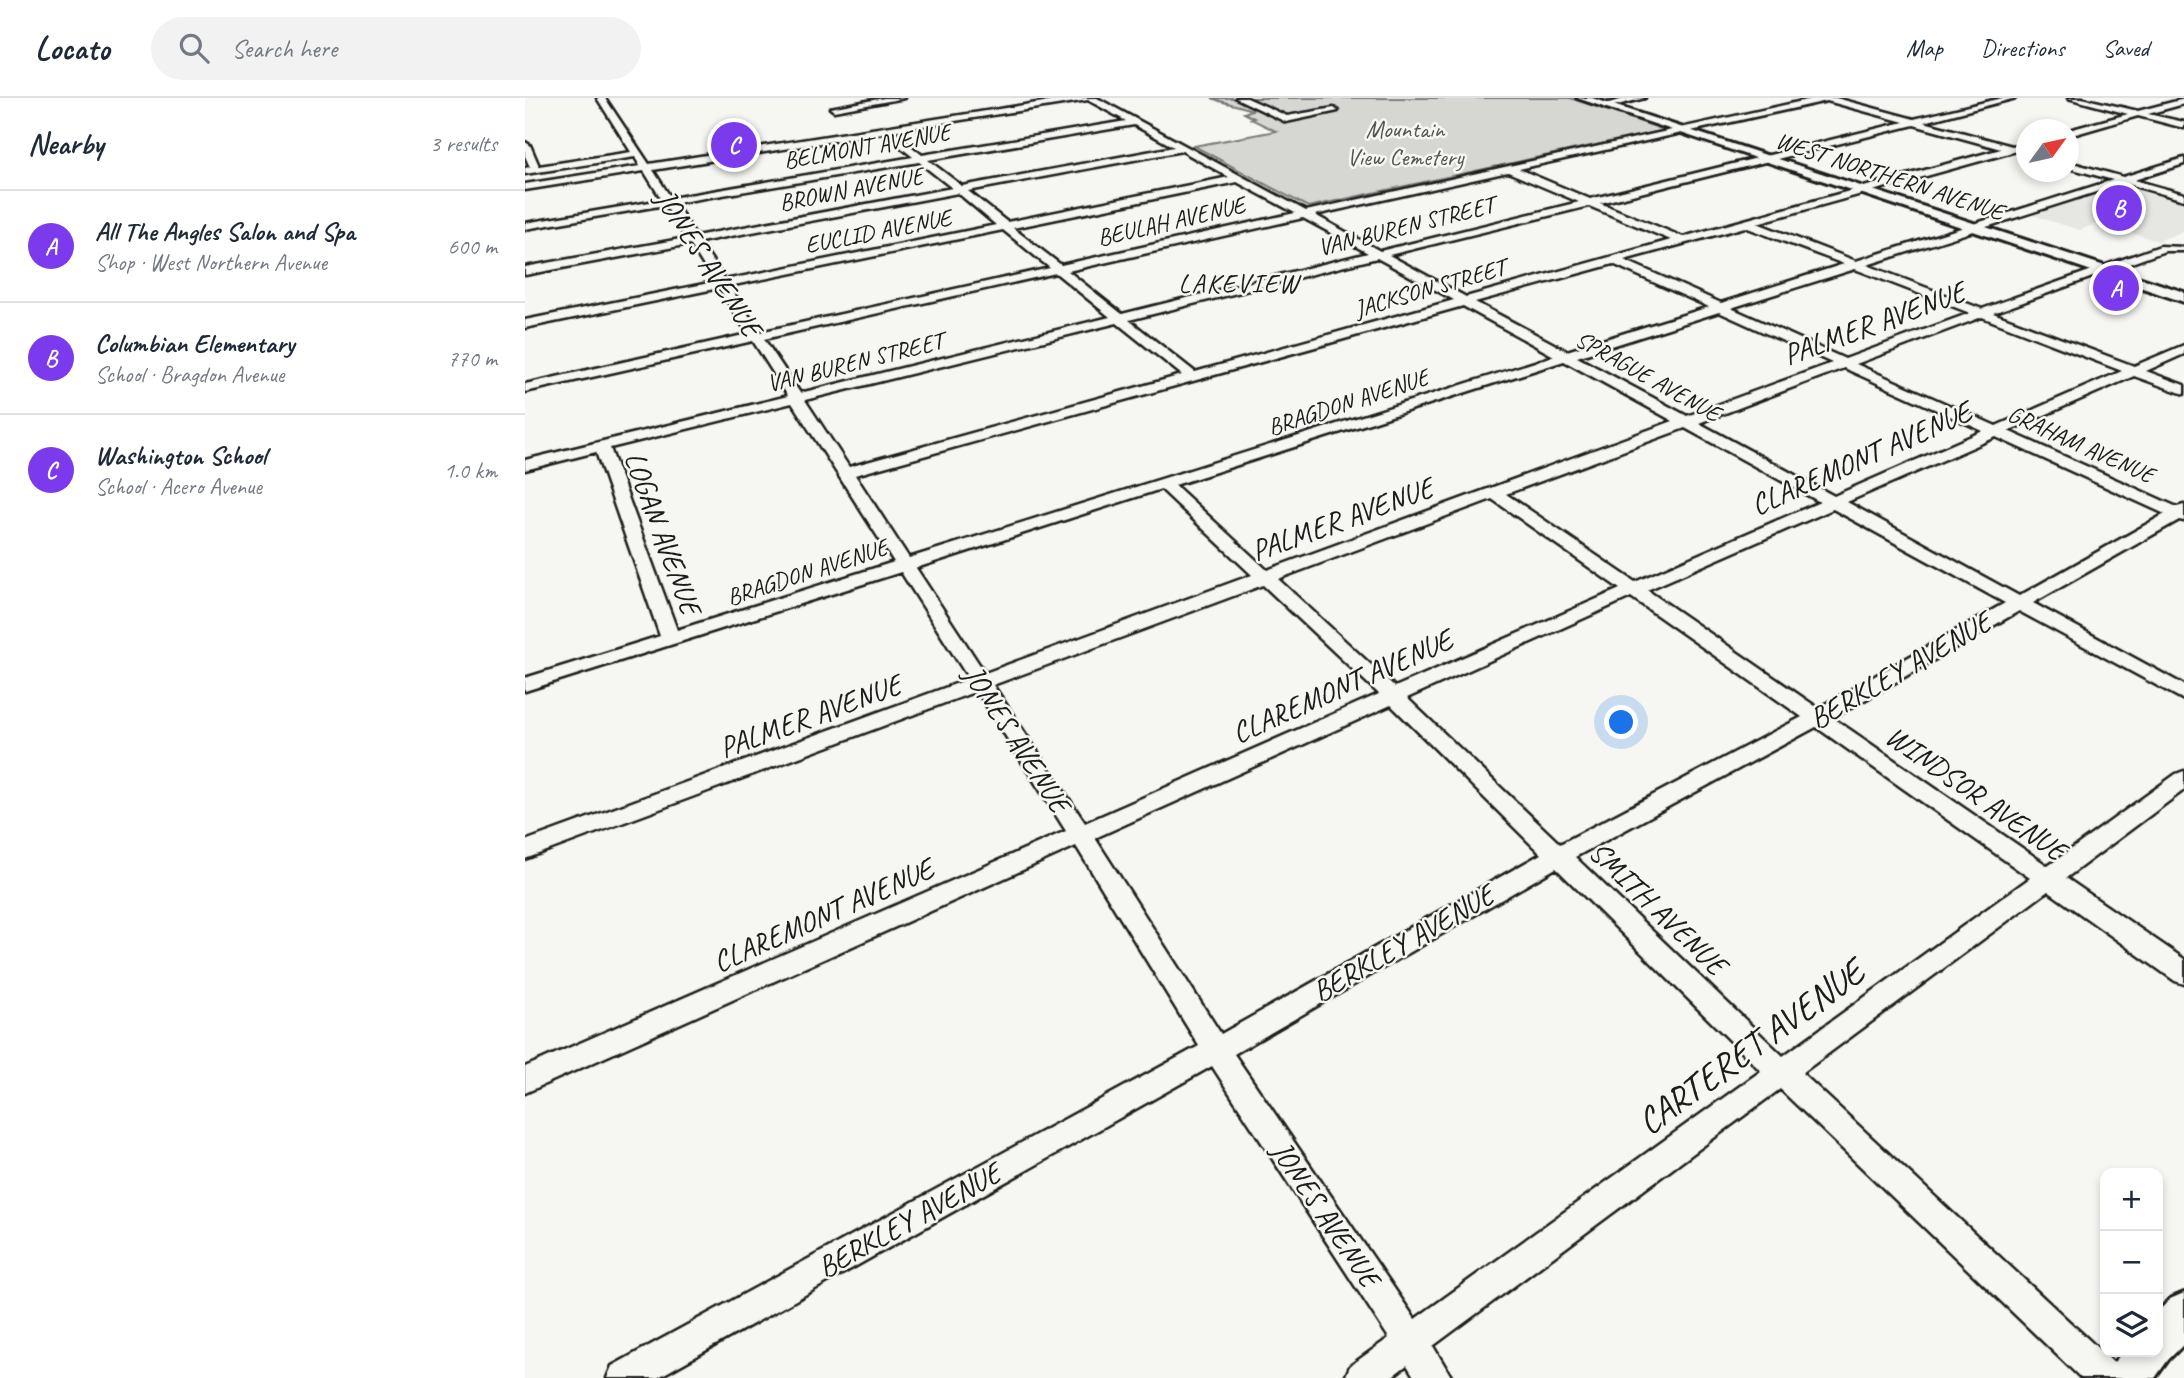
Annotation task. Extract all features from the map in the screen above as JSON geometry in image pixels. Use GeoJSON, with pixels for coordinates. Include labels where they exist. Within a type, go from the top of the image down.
{"type":"FeatureCollection","features":[{"type":"Feature","properties":{"kind":"main road","name":"WEST NORTHERN AVENUE"},"geometry":{"type":"LineString","coordinates":[[1582,98],[2184,297]]}},
{"type":"Feature","properties":{"kind":"main road"},"geometry":{"type":"LineString","coordinates":[[2163,1337],[2184,1313]]}},
{"type":"Feature","properties":{"kind":"main road"},"geometry":{"type":"LineString","coordinates":[[2128,1378],[2147,1357]]}},
{"type":"Feature","properties":{"kind":"street","name":"JONES AVENUE"},"geometry":{"type":"LineString","coordinates":[[601,98],[1080,834],[1216,1050],[1435,1378]]}},
{"type":"Feature","properties":{"kind":"street"},"geometry":{"type":"LineString","coordinates":[[849,120],[831,105],[901,98]]}},
{"type":"Feature","properties":{"kind":"street"},"geometry":{"type":"LineString","coordinates":[[525,145],[530,170],[642,161],[860,130],[885,130],[1085,98]]}},
{"type":"Feature","properties":{"kind":"street","name":"SPRAGUE AVENUE"},"geometry":{"type":"LineString","coordinates":[[1091,98],[2184,693]]}},
{"type":"Feature","properties":{"kind":"street"},"geometry":{"type":"LineString","coordinates":[[1240,98],[1286,119],[1334,111],[1320,105]]}},
{"type":"Feature","properties":{"kind":"street"},"geometry":{"type":"LineString","coordinates":[[1605,105],[1641,98]]}},
{"type":"Feature","properties":{"kind":"street"},"geometry":{"type":"LineString","coordinates":[[1827,98],[2016,150]]}},
{"type":"Feature","properties":{"kind":"street","name":"BEULAH AVENUE"},"geometry":{"type":"LineString","coordinates":[[525,388],[1827,98]]}},
{"type":"Feature","properties":{"kind":"street","name":"VAN BUREN STREET"},"geometry":{"type":"LineString","coordinates":[[525,466],[2012,98]]}},
{"type":"Feature","properties":{"kind":"street"},"geometry":{"type":"LineString","coordinates":[[2072,98],[2184,125]]}},
{"type":"Feature","properties":{"kind":"street"},"geometry":{"type":"LineString","coordinates":[[981,100],[1000,111]]}},
{"type":"Feature","properties":{"kind":"street"},"geometry":{"type":"LineString","coordinates":[[2079,130],[2184,101]]}},
{"type":"Feature","properties":{"kind":"street","name":"BELMONT AVENUE"},"geometry":{"type":"LineString","coordinates":[[525,226],[1134,122]]}},
{"type":"Feature","properties":{"kind":"street"},"geometry":{"type":"LineString","coordinates":[[885,130],[1193,377]]}},
{"type":"Feature","properties":{"kind":"street","name":"BROWN AVENUE"},"geometry":{"type":"LineString","coordinates":[[525,271],[1184,148]]}},
{"type":"Feature","properties":{"kind":"street","name":"JACKSON STREET"},"geometry":{"type":"LineString","coordinates":[[846,473],[2016,148]]}},
{"type":"Feature","properties":{"kind":"street"},"geometry":{"type":"LineString","coordinates":[[525,187],[642,161]]}},
{"type":"Feature","properties":{"kind":"street","name":"BRAGDON AVENUE"},"geometry":{"type":"LineString","coordinates":[[525,685],[2184,161]]}},
{"type":"Feature","properties":{"kind":"street"},"geometry":{"type":"LineString","coordinates":[[2079,168],[2184,197]]}},
{"type":"Feature","properties":{"kind":"street"},"geometry":{"type":"LineString","coordinates":[[1510,169],[1682,241]]}},
{"type":"Feature","properties":{"kind":"street","name":"EUCLID AVENUE"},"geometry":{"type":"LineString","coordinates":[[525,324],[1240,178]]}},
{"type":"Feature","properties":{"kind":"street"},"geometry":{"type":"LineString","coordinates":[[1746,223],[2184,390]]}},
{"type":"Feature","properties":{"kind":"street","name":"PALMER AVENUE"},"geometry":{"type":"LineString","coordinates":[[525,850],[1984,312],[2164,248],[2180,249]]}},
{"type":"Feature","properties":{"kind":"street","name":"GRAHAM AVENUE"},"geometry":{"type":"LineString","coordinates":[[1614,260],[2182,513]]}},
{"type":"Feature","properties":{"kind":"street","name":"CLAREMONT AVENUE"},"geometry":{"type":"LineString","coordinates":[[525,1080],[2184,349]]}},
{"type":"Feature","properties":{"kind":"street","name":"LOGAN AVENUE"},"geometry":{"type":"LineString","coordinates":[[602,446],[671,639]]}},
{"type":"Feature","properties":{"kind":"street","name":"SMITH AVENUE"},"geometry":{"type":"LineString","coordinates":[[1165,484],[1393,696],[1780,1071],[2105,1378]]}},
{"type":"Feature","properties":{"kind":"street","name":"WINDSOR AVENUE"},"geometry":{"type":"LineString","coordinates":[[1494,493],[2184,973]]}},
{"type":"Feature","properties":{"kind":"street","name":"BERKLEY AVENUE"},"geometry":{"type":"LineString","coordinates":[[624,1378],[1216,1050],[1559,855],[1817,718],[2182,513]]}},
{"type":"Feature","properties":{"kind":"street","name":"CARTERET AVENUE"},"geometry":{"type":"LineString","coordinates":[[1362,1378],[2184,779]]}},
{"type":"Feature","properties":{"kind":"shaded area"},"geometry":{"type":"Polygon","coordinates":[[[2125,185],[2184,201],[2184,231],[2158,241],[2105,225],[2096,224],[2079,230],[2032,215],[2125,185]]]}},
{"type":"Feature","properties":{"kind":"green space","name":"Mountain View Cemetery"},"geometry":{"type":"Polygon","coordinates":[[[1212,98],[1570,98],[1665,130],[1308,207],[1194,146],[1276,131],[1244,113],[1252,110],[1212,98]]]}},
{"type":"Feature","properties":{"kind":"place","name":"Washington School"},"geometry":{"type":"Point","coordinates":[734,145]}},
{"type":"Feature","properties":{"kind":"place","name":"Columbian Elementary"},"geometry":{"type":"Point","coordinates":[2119,208]}},
{"type":"Feature","properties":{"kind":"place","name":"All The Angles Salon and Spa"},"geometry":{"type":"Point","coordinates":[2116,288]}},
{"type":"Feature","properties":{"kind":"district","name":"LAKEVIEW"},"geometry":{"type":"Point","coordinates":[1239,283]}}]}
